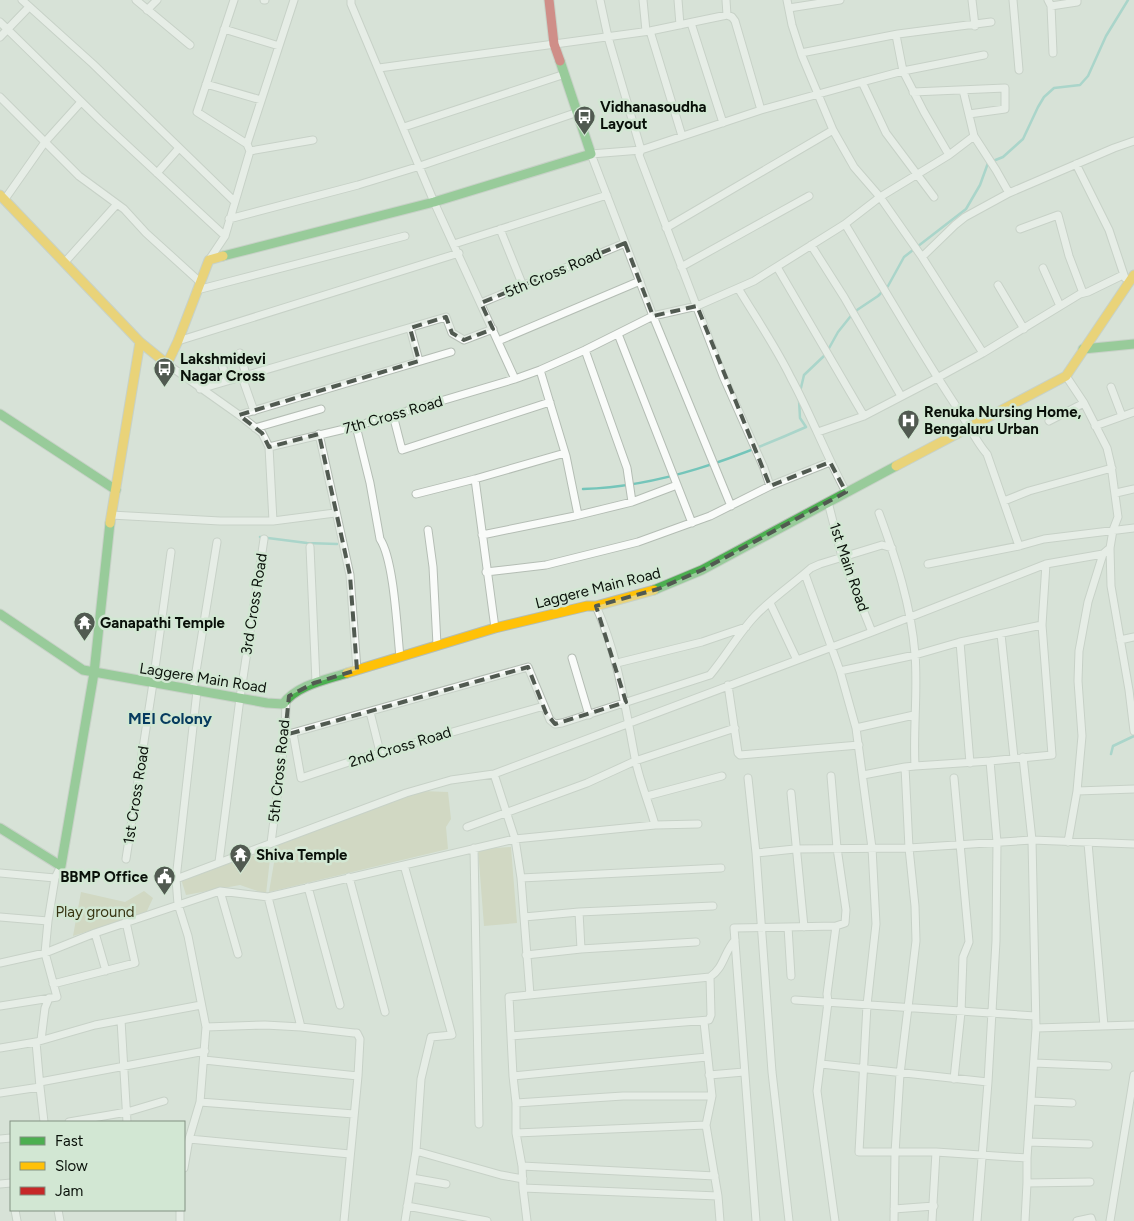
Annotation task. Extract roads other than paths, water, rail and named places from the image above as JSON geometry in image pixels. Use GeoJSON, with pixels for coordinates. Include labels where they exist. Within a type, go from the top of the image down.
{"type":"FeatureCollection","features":[{"type":"Feature","properties":{"kind":"street"},"geometry":{"type":"LineString","coordinates":[[22,0],[93,64],[234,202]]}},
{"type":"Feature","properties":{"kind":"street"},"geometry":{"type":"LineString","coordinates":[[136,0],[190,45]]}},
{"type":"Feature","properties":{"kind":"street"},"geometry":{"type":"LineString","coordinates":[[147,10],[157,0]]}},
{"type":"Feature","properties":{"kind":"street"},"geometry":{"type":"LineString","coordinates":[[167,364],[178,341],[209,260],[225,236],[250,151],[247,144],[197,112],[234,0]]}},
{"type":"Feature","properties":{"kind":"street"},"geometry":{"type":"LineString","coordinates":[[247,144],[294,0]]}},
{"type":"Feature","properties":{"kind":"street"},"geometry":{"type":"LineString","coordinates":[[351,0],[351,4],[434,202],[459,253],[515,379]]}},
{"type":"Feature","properties":{"kind":"street"},"geometry":{"type":"LineString","coordinates":[[549,0],[554,44],[591,154],[653,316],[731,506]]}},
{"type":"Feature","properties":{"kind":"street"},"geometry":{"type":"LineString","coordinates":[[600,0],[608,36],[641,150],[639,155],[723,376],[764,468],[770,486]]}},
{"type":"Feature","properties":{"kind":"street"},"geometry":{"type":"LineString","coordinates":[[643,0],[648,31],[682,136]]}},
{"type":"Feature","properties":{"kind":"street"},"geometry":{"type":"LineString","coordinates":[[678,0],[680,25]]}},
{"type":"Feature","properties":{"kind":"street"},"geometry":{"type":"LineString","coordinates":[[726,0],[727,15]]}},
{"type":"Feature","properties":{"kind":"street"},"geometry":{"type":"LineString","coordinates":[[840,0],[788,4],[792,25],[817,95],[833,130],[854,167],[880,197],[904,231],[983,353]]}},
{"type":"Feature","properties":{"kind":"street"},"geometry":{"type":"LineString","coordinates":[[972,0],[975,26]]}},
{"type":"Feature","properties":{"kind":"street"},"geometry":{"type":"LineString","coordinates":[[1013,0],[1019,70]]}},
{"type":"Feature","properties":{"kind":"street"},"geometry":{"type":"LineString","coordinates":[[1052,53],[1049,3],[1077,2],[1077,0]]}},
{"type":"Feature","properties":{"kind":"street"},"geometry":{"type":"LineString","coordinates":[[0,37],[29,7]]}},
{"type":"Feature","properties":{"kind":"street"},"geometry":{"type":"LineString","coordinates":[[379,68],[648,31],[727,15],[732,17],[734,22],[761,110]]}},
{"type":"Feature","properties":{"kind":"street"},"geometry":{"type":"LineString","coordinates":[[0,22],[81,102],[225,236]]}},
{"type":"Feature","properties":{"kind":"street"},"geometry":{"type":"LineString","coordinates":[[691,22],[723,122]]}},
{"type":"Feature","properties":{"kind":"street"},"geometry":{"type":"LineString","coordinates":[[801,53],[896,34],[975,26],[991,22]]}},
{"type":"Feature","properties":{"kind":"street"},"geometry":{"type":"LineString","coordinates":[[224,29],[279,46]]}},
{"type":"Feature","properties":{"kind":"street"},"geometry":{"type":"LineString","coordinates":[[896,34],[903,71],[949,155]]}},
{"type":"Feature","properties":{"kind":"street"},"geometry":{"type":"LineString","coordinates":[[209,260],[434,202],[591,154],[641,150],[761,110],[903,71],[984,55]]}},
{"type":"Feature","properties":{"kind":"street"},"geometry":{"type":"LineString","coordinates":[[404,128],[565,74]]}},
{"type":"Feature","properties":{"kind":"street"},"geometry":{"type":"LineString","coordinates":[[862,82],[886,133],[934,197]]}},
{"type":"Feature","properties":{"kind":"street"},"geometry":{"type":"LineString","coordinates":[[206,84],[261,100]]}},
{"type":"Feature","properties":{"kind":"street"},"geometry":{"type":"LineString","coordinates":[[913,92],[1005,88],[1005,109],[969,114]]}},
{"type":"Feature","properties":{"kind":"street"},"geometry":{"type":"LineString","coordinates":[[963,90],[974,136],[1009,193]]}},
{"type":"Feature","properties":{"kind":"street"},"geometry":{"type":"LineString","coordinates":[[0,97],[79,176],[124,209],[198,286]]}},
{"type":"Feature","properties":{"kind":"street"},"geometry":{"type":"LineString","coordinates":[[81,102],[46,142],[2,200],[65,262],[140,342],[200,389],[262,433],[269,446],[273,521]]}},
{"type":"Feature","properties":{"kind":"street"},"geometry":{"type":"LineString","coordinates":[[230,219],[358,185],[420,166],[578,112]]}},
{"type":"Feature","properties":{"kind":"street"},"geometry":{"type":"LineString","coordinates":[[666,228],[833,130]]}},
{"type":"Feature","properties":{"kind":"street","name":"7th Cross Road"},"geometry":{"type":"LineString","coordinates":[[269,446],[356,426],[515,379],[585,350],[653,316],[697,306],[754,281],[845,224],[880,197],[949,155],[974,136]]}},
{"type":"Feature","properties":{"kind":"street"},"geometry":{"type":"LineString","coordinates":[[250,151],[313,140]]}},
{"type":"Feature","properties":{"kind":"street"},"geometry":{"type":"LineString","coordinates":[[922,257],[965,217],[1009,193],[1134,141]]}},
{"type":"Feature","properties":{"kind":"street"},"geometry":{"type":"LineString","coordinates":[[157,173],[179,148]]}},
{"type":"Feature","properties":{"kind":"street"},"geometry":{"type":"LineString","coordinates":[[1076,164],[1109,230],[1128,277]]}},
{"type":"Feature","properties":{"kind":"street"},"geometry":{"type":"LineString","coordinates":[[454,244],[607,195]]}},
{"type":"Feature","properties":{"kind":"street"},"geometry":{"type":"LineString","coordinates":[[681,267],[809,196]]}},
{"type":"Feature","properties":{"kind":"street"},"geometry":{"type":"LineString","coordinates":[[65,262],[117,204]]}},
{"type":"Feature","properties":{"kind":"street"},"geometry":{"type":"LineString","coordinates":[[1020,229],[1058,215],[1069,256],[1083,293]]}},
{"type":"Feature","properties":{"kind":"street"},"geometry":{"type":"LineString","coordinates":[[845,224],[937,378],[970,426],[980,447],[987,454],[1019,546]]}},
{"type":"Feature","properties":{"kind":"street"},"geometry":{"type":"LineString","coordinates":[[500,229],[522,286]]}},
{"type":"Feature","properties":{"kind":"street"},"geometry":{"type":"LineString","coordinates":[[198,286],[406,236]]}},
{"type":"Feature","properties":{"kind":"street","name":"5th Cross Road"},"geometry":{"type":"LineString","coordinates":[[482,304],[625,243]]}},
{"type":"Feature","properties":{"kind":"street"},"geometry":{"type":"LineString","coordinates":[[811,246],[902,396]]}},
{"type":"Feature","properties":{"kind":"street"},"geometry":{"type":"LineString","coordinates":[[178,341],[459,253]]}},
{"type":"Feature","properties":{"kind":"street"},"geometry":{"type":"LineString","coordinates":[[777,267],[864,416]]}},
{"type":"Feature","properties":{"kind":"street"},"geometry":{"type":"LineString","coordinates":[[1043,268],[1060,306]]}},
{"type":"Feature","properties":{"kind":"street"},"geometry":{"type":"LineString","coordinates":[[818,432],[864,416],[983,353],[1083,293],[1128,277]]}},
{"type":"Feature","properties":{"kind":"street"},"geometry":{"type":"LineString","coordinates":[[1128,277],[1066,376],[1084,403],[1107,448],[1112,468],[1118,517],[1113,530],[1110,548],[1111,586],[1134,726]]}},
{"type":"Feature","properties":{"kind":"street"},"geometry":{"type":"LineString","coordinates":[[498,341],[640,281]]}},
{"type":"Feature","properties":{"kind":"street"},"geometry":{"type":"LineString","coordinates":[[998,284],[1024,328]]}},
{"type":"Feature","properties":{"kind":"street"},"geometry":{"type":"LineString","coordinates":[[738,288],[798,389],[830,462],[846,492]]}},
{"type":"Feature","properties":{"kind":"street"},"geometry":{"type":"LineString","coordinates":[[200,389],[446,317],[452,333],[464,340],[493,329]]}},
{"type":"Feature","properties":{"kind":"street"},"geometry":{"type":"LineString","coordinates":[[410,328],[419,361]]}},
{"type":"Feature","properties":{"kind":"street"},"geometry":{"type":"LineString","coordinates":[[618,334],[692,523]]}},
{"type":"Feature","properties":{"kind":"street"},"geometry":{"type":"LineString","coordinates":[[0,1006],[56,997],[45,953],[48,921],[55,878],[61,866],[94,673],[111,516],[140,342]]}},
{"type":"Feature","properties":{"kind":"street"},"geometry":{"type":"LineString","coordinates":[[1083,349],[1134,344]]}},
{"type":"Feature","properties":{"kind":"street"},"geometry":{"type":"LineString","coordinates":[[585,350],[627,468],[632,502]]}},
{"type":"Feature","properties":{"kind":"street"},"geometry":{"type":"LineString","coordinates":[[239,415],[450,352]]}},
{"type":"Feature","properties":{"kind":"street"},"geometry":{"type":"LineString","coordinates":[[240,353],[244,376],[254,411]]}},
{"type":"Feature","properties":{"kind":"street"},"geometry":{"type":"LineString","coordinates":[[220,358],[227,381]]}},
{"type":"Feature","properties":{"kind":"street"},"geometry":{"type":"LineString","coordinates":[[540,370],[565,453],[578,515]]}},
{"type":"Feature","properties":{"kind":"street","name":"Laggere Main Road"},"geometry":{"type":"LineString","coordinates":[[0,614],[83,670],[283,704],[290,696],[316,682],[495,628],[587,606],[596,606],[658,589],[702,570],[1066,376]]}},
{"type":"Feature","properties":{"kind":"street"},"geometry":{"type":"LineString","coordinates":[[1111,387],[1122,416]]}},
{"type":"Feature","properties":{"kind":"street"},"geometry":{"type":"LineString","coordinates":[[393,415],[402,450],[550,402]]}},
{"type":"Feature","properties":{"kind":"street"},"geometry":{"type":"LineString","coordinates":[[1049,421],[1084,403]]}},
{"type":"Feature","properties":{"kind":"street"},"geometry":{"type":"LineString","coordinates":[[255,428],[321,408]]}},
{"type":"Feature","properties":{"kind":"street"},"geometry":{"type":"LineString","coordinates":[[1095,426],[1134,412]]}},
{"type":"Feature","properties":{"kind":"street"},"geometry":{"type":"LineString","coordinates":[[0,414],[116,490]]}},
{"type":"Feature","properties":{"kind":"street"},"geometry":{"type":"LineString","coordinates":[[356,426],[370,483],[380,540],[385,547],[392,583],[400,657]]}},
{"type":"Feature","properties":{"kind":"street"},"geometry":{"type":"LineString","coordinates":[[319,434],[350,575],[357,670]]}},
{"type":"Feature","properties":{"kind":"street"},"geometry":{"type":"LineString","coordinates":[[416,494],[565,453]]}},
{"type":"Feature","properties":{"kind":"street"},"geometry":{"type":"LineString","coordinates":[[486,572],[546,565],[638,542],[710,516],[770,486],[830,462]]}},
{"type":"Feature","properties":{"kind":"street"},"geometry":{"type":"LineString","coordinates":[[1004,501],[1029,491],[1112,468]]}},
{"type":"Feature","properties":{"kind":"street"},"geometry":{"type":"LineString","coordinates":[[475,479],[495,628]]}},
{"type":"Feature","properties":{"kind":"street"},"geometry":{"type":"LineString","coordinates":[[482,535],[632,502],[677,485]]}},
{"type":"Feature","properties":{"kind":"street"},"geometry":{"type":"LineString","coordinates":[[1116,494],[1134,490]]}},
{"type":"Feature","properties":{"kind":"street","name":"1st Main Road"},"geometry":{"type":"LineString","coordinates":[[828,502],[842,557],[872,632]]}},
{"type":"Feature","properties":{"kind":"street"},"geometry":{"type":"LineString","coordinates":[[111,516],[220,521],[273,521],[335,513]]}},
{"type":"Feature","properties":{"kind":"street"},"geometry":{"type":"LineString","coordinates":[[879,513],[892,548],[910,617],[915,655],[915,766]]}},
{"type":"Feature","properties":{"kind":"street"},"geometry":{"type":"LineString","coordinates":[[928,564],[1019,546],[1044,539],[1134,528]]}},
{"type":"Feature","properties":{"kind":"street"},"geometry":{"type":"LineString","coordinates":[[428,530],[433,567],[437,645]]}},
{"type":"Feature","properties":{"kind":"street","name":"3rd Cross Road"},"geometry":{"type":"LineString","coordinates":[[219,862],[240,698],[264,539]]}},
{"type":"Feature","properties":{"kind":"street"},"geometry":{"type":"LineString","coordinates":[[185,1162],[189,1139],[200,1102],[206,1027],[190,944],[178,904],[176,879],[195,690],[217,542]]}},
{"type":"Feature","properties":{"kind":"street"},"geometry":{"type":"LineString","coordinates":[[285,735],[528,667],[550,720],[555,724],[589,714],[710,675],[746,626],[811,568],[882,545],[892,548]]}},
{"type":"Feature","properties":{"kind":"street"},"geometry":{"type":"LineString","coordinates":[[310,547],[316,682]]}},
{"type":"Feature","properties":{"kind":"street"},"geometry":{"type":"LineString","coordinates":[[176,879],[428,786],[451,780],[494,774],[872,632],[1046,564],[1103,554],[1110,548]]}},
{"type":"Feature","properties":{"kind":"street","name":"1st Cross Road"},"geometry":{"type":"LineString","coordinates":[[126,859],[171,552]]}},
{"type":"Feature","properties":{"kind":"street"},"geometry":{"type":"LineString","coordinates":[[1068,842],[1077,791],[1082,736],[1078,681],[1079,651],[1088,602],[1103,554]]}},
{"type":"Feature","properties":{"kind":"street"},"geometry":{"type":"LineString","coordinates":[[863,775],[905,767],[1052,755],[1042,625],[1046,564]]}},
{"type":"Feature","properties":{"kind":"street"},"geometry":{"type":"LineString","coordinates":[[805,574],[840,671],[856,728],[872,848],[876,924],[867,1005],[859,1152],[936,1152],[1027,1158]]}},
{"type":"Feature","properties":{"kind":"street"},"geometry":{"type":"LineString","coordinates":[[770,603],[797,660]]}},
{"type":"Feature","properties":{"kind":"street"},"geometry":{"type":"LineString","coordinates":[[596,606],[607,629],[617,663],[630,723],[635,760],[655,825]]}},
{"type":"Feature","properties":{"kind":"street"},"geometry":{"type":"LineString","coordinates":[[840,671],[915,655],[960,642],[1042,625]]}},
{"type":"Feature","properties":{"kind":"street"},"geometry":{"type":"LineString","coordinates":[[617,663],[702,642],[746,626]]}},
{"type":"Feature","properties":{"kind":"street"},"geometry":{"type":"LineString","coordinates":[[1001,634],[1014,758]]}},
{"type":"Feature","properties":{"kind":"street"},"geometry":{"type":"LineString","coordinates":[[1120,640],[1134,637]]}},
{"type":"Feature","properties":{"kind":"street"},"geometry":{"type":"LineString","coordinates":[[960,642],[970,763]]}},
{"type":"Feature","properties":{"kind":"street"},"geometry":{"type":"LineString","coordinates":[[572,658],[589,714]]}},
{"type":"Feature","properties":{"kind":"street"},"geometry":{"type":"LineString","coordinates":[[728,685],[740,755],[859,745]]}},
{"type":"Feature","properties":{"kind":"street","name":"5th Cross Road"},"geometry":{"type":"LineString","coordinates":[[271,843],[285,735],[286,700]]}},
{"type":"Feature","properties":{"kind":"street","name":"2nd Cross Road"},"geometry":{"type":"LineString","coordinates":[[293,733],[301,778],[380,752],[544,706]]}},
{"type":"Feature","properties":{"kind":"street"},"geometry":{"type":"LineString","coordinates":[[370,712],[380,752]]}},
{"type":"Feature","properties":{"kind":"street"},"geometry":{"type":"LineString","coordinates":[[856,728],[914,715]]}},
{"type":"Feature","properties":{"kind":"street"},"geometry":{"type":"LineString","coordinates":[[467,827],[507,814],[586,783],[635,760],[735,728]]}},
{"type":"Feature","properties":{"kind":"street"},"geometry":{"type":"LineString","coordinates":[[1023,757],[1032,840],[1036,952],[1036,1028],[1027,1158],[1025,1221]]}},
{"type":"Feature","properties":{"kind":"street"},"geometry":{"type":"LineString","coordinates":[[977,1221],[988,1082],[996,941],[996,842],[990,761]]}},
{"type":"Feature","properties":{"kind":"street"},"geometry":{"type":"LineString","coordinates":[[894,1221],[895,1153],[900,1074],[916,941],[905,767]]}},
{"type":"Feature","properties":{"kind":"street"},"geometry":{"type":"LineString","coordinates":[[494,774],[515,838],[521,878],[530,995]]}},
{"type":"Feature","properties":{"kind":"street"},"geometry":{"type":"LineString","coordinates":[[647,796],[722,776]]}},
{"type":"Feature","properties":{"kind":"street"},"geometry":{"type":"LineString","coordinates":[[756,1221],[734,928],[836,926],[845,923],[846,910],[831,776]]}},
{"type":"Feature","properties":{"kind":"street"},"geometry":{"type":"LineString","coordinates":[[748,778],[756,853],[772,1072],[789,1221]]}},
{"type":"Feature","properties":{"kind":"street"},"geometry":{"type":"LineString","coordinates":[[954,778],[969,942],[963,957],[954,1079]]}},
{"type":"Feature","properties":{"kind":"street"},"geometry":{"type":"LineString","coordinates":[[1077,791],[1134,789]]}},
{"type":"Feature","properties":{"kind":"street"},"geometry":{"type":"LineString","coordinates":[[791,793],[804,927]]}},
{"type":"Feature","properties":{"kind":"street"},"geometry":{"type":"LineString","coordinates":[[0,963],[45,953],[126,922],[220,891],[268,897],[515,838],[655,825],[698,824]]}},
{"type":"Feature","properties":{"kind":"street"},"geometry":{"type":"LineString","coordinates":[[0,828],[61,866]]}},
{"type":"Feature","properties":{"kind":"street"},"geometry":{"type":"LineString","coordinates":[[756,853],[795,849],[909,848],[1032,840],[1134,844]]}},
{"type":"Feature","properties":{"kind":"street"},"geometry":{"type":"LineString","coordinates":[[1088,843],[1104,1026]]}},
{"type":"Feature","properties":{"kind":"street"},"geometry":{"type":"LineString","coordinates":[[474,848],[479,1124]]}},
{"type":"Feature","properties":{"kind":"street"},"geometry":{"type":"LineString","coordinates":[[404,865],[452,1035],[431,1037],[421,1079],[416,1151],[405,1221]]}},
{"type":"Feature","properties":{"kind":"street"},"geometry":{"type":"LineString","coordinates":[[521,878],[721,868]]}},
{"type":"Feature","properties":{"kind":"street"},"geometry":{"type":"LineString","coordinates":[[0,873],[55,878]]}},
{"type":"Feature","properties":{"kind":"street"},"geometry":{"type":"LineString","coordinates":[[349,877],[384,1012]]}},
{"type":"Feature","properties":{"kind":"street"},"geometry":{"type":"LineString","coordinates":[[308,887],[340,1005]]}},
{"type":"Feature","properties":{"kind":"street"},"geometry":{"type":"LineString","coordinates":[[220,891],[238,954]]}},
{"type":"Feature","properties":{"kind":"street"},"geometry":{"type":"LineString","coordinates":[[268,897],[301,1027]]}},
{"type":"Feature","properties":{"kind":"street"},"geometry":{"type":"LineString","coordinates":[[524,917],[579,912],[713,906]]}},
{"type":"Feature","properties":{"kind":"street"},"geometry":{"type":"LineString","coordinates":[[579,912],[581,949]]}},
{"type":"Feature","properties":{"kind":"street"},"geometry":{"type":"LineString","coordinates":[[0,917],[48,921]]}},
{"type":"Feature","properties":{"kind":"street"},"geometry":{"type":"LineString","coordinates":[[53,984],[135,963],[126,922]]}},
{"type":"Feature","properties":{"kind":"street"},"geometry":{"type":"LineString","coordinates":[[835,1221],[817,1091],[836,926]]}},
{"type":"Feature","properties":{"kind":"street"},"geometry":{"type":"LineString","coordinates":[[788,927],[791,976]]}},
{"type":"Feature","properties":{"kind":"street"},"geometry":{"type":"LineString","coordinates":[[95,933],[106,971]]}},
{"type":"Feature","properties":{"kind":"street"},"geometry":{"type":"LineString","coordinates":[[527,1221],[522,1166],[516,1133],[516,1102],[509,997],[710,977],[719,969],[729,946],[735,940]]}},
{"type":"Feature","properties":{"kind":"street"},"geometry":{"type":"LineString","coordinates":[[526,955],[581,949],[696,942]]}},
{"type":"Feature","properties":{"kind":"street"},"geometry":{"type":"LineString","coordinates":[[511,1036],[704,1022],[709,1020],[710,1015],[710,977]]}},
{"type":"Feature","properties":{"kind":"street"},"geometry":{"type":"LineString","coordinates":[[44,1121],[38,1041],[49,998]]}},
{"type":"Feature","properties":{"kind":"street"},"geometry":{"type":"LineString","coordinates":[[795,1000],[908,1006],[960,1012],[1035,1016]]}},
{"type":"Feature","properties":{"kind":"street"},"geometry":{"type":"LineString","coordinates":[[0,1048],[38,1041],[95,1024],[201,1005]]}},
{"type":"Feature","properties":{"kind":"street"},"geometry":{"type":"LineString","coordinates":[[121,1020],[127,1121]]}},
{"type":"Feature","properties":{"kind":"street"},"geometry":{"type":"LineString","coordinates":[[704,1022],[712,1096],[706,1125],[718,1196],[720,1221]]}},
{"type":"Feature","properties":{"kind":"street"},"geometry":{"type":"LineString","coordinates":[[206,1027],[265,1025],[357,1033],[360,1039],[358,1076],[344,1221]]}},
{"type":"Feature","properties":{"kind":"street"},"geometry":{"type":"LineString","coordinates":[[1036,1028],[1134,1025]]}},
{"type":"Feature","properties":{"kind":"street"},"geometry":{"type":"LineString","coordinates":[[0,1093],[124,1066],[205,1051]]}},
{"type":"Feature","properties":{"kind":"street"},"geometry":{"type":"LineString","coordinates":[[513,1076],[707,1057]]}},
{"type":"Feature","properties":{"kind":"street"},"geometry":{"type":"LineString","coordinates":[[204,1060],[358,1076]]}},
{"type":"Feature","properties":{"kind":"street"},"geometry":{"type":"LineString","coordinates":[[1034,1063],[1108,1066]]}},
{"type":"Feature","properties":{"kind":"street"},"geometry":{"type":"LineString","coordinates":[[821,1064],[988,1082]]}},
{"type":"Feature","properties":{"kind":"street"},"geometry":{"type":"LineString","coordinates":[[709,1075],[744,1072]]}},
{"type":"Feature","properties":{"kind":"street"},"geometry":{"type":"LineString","coordinates":[[1110,1221],[1134,1075]]}},
{"type":"Feature","properties":{"kind":"street"},"geometry":{"type":"LineString","coordinates":[[516,1102],[623,1096],[712,1096]]}},
{"type":"Feature","properties":{"kind":"street"},"geometry":{"type":"LineString","coordinates":[[1032,1101],[1072,1103]]}},
{"type":"Feature","properties":{"kind":"street"},"geometry":{"type":"LineString","coordinates":[[76,1121],[127,1112],[164,1102]]}},
{"type":"Feature","properties":{"kind":"street"},"geometry":{"type":"LineString","coordinates":[[200,1102],[354,1114]]}},
{"type":"Feature","properties":{"kind":"street"},"geometry":{"type":"LineString","coordinates":[[516,1133],[706,1125]]}},
{"type":"Feature","properties":{"kind":"street"},"geometry":{"type":"LineString","coordinates":[[189,1139],[350,1154]]}},
{"type":"Feature","properties":{"kind":"street"},"geometry":{"type":"LineString","coordinates":[[1028,1142],[1089,1144]]}},
{"type":"Feature","properties":{"kind":"street"},"geometry":{"type":"LineString","coordinates":[[416,1151],[501,1175],[523,1179]]}},
{"type":"Feature","properties":{"kind":"street"},"geometry":{"type":"LineString","coordinates":[[932,1221],[936,1152]]}},
{"type":"Feature","properties":{"kind":"street"},"geometry":{"type":"LineString","coordinates":[[522,1166],[715,1176]]}},
{"type":"Feature","properties":{"kind":"street"},"geometry":{"type":"LineString","coordinates":[[412,1178],[446,1184]]}},
{"type":"Feature","properties":{"kind":"street"},"geometry":{"type":"LineString","coordinates":[[1027,1183],[1090,1182]]}},
{"type":"Feature","properties":{"kind":"street"},"geometry":{"type":"LineString","coordinates":[[523,1188],[718,1196]]}},
{"type":"Feature","properties":{"kind":"street"},"geometry":{"type":"LineString","coordinates":[[407,1206],[487,1221]]}},
{"type":"Feature","properties":{"kind":"street"},"geometry":{"type":"LineString","coordinates":[[894,1209],[934,1206]]}},
{"type":"Feature","properties":{"kind":"street"},"geometry":{"type":"LineString","coordinates":[[1077,1221],[1089,1218],[1092,1221]]}},
{"type":"Feature","properties":{"kind":"waterway"},"geometry":{"type":"LineString","coordinates":[[828,350],[838,332],[854,312],[878,296],[888,286],[904,257],[966,209],[980,185],[988,163],[1003,157],[1023,139],[1044,97],[1054,88],[1080,85],[1088,76],[1106,36],[1128,0]]}},
{"type":"Feature","properties":{"kind":"waterway"},"geometry":{"type":"LineString","coordinates":[[800,392],[804,375],[825,355]]}},
{"type":"Feature","properties":{"kind":"waterway"},"geometry":{"type":"LineString","coordinates":[[583,489],[612,487],[669,477],[725,460],[806,427],[800,418],[799,400]]}},
{"type":"Feature","properties":{"kind":"waterway"},"geometry":{"type":"LineString","coordinates":[[260,537],[307,543],[337,544]]}},
{"type":"Feature","properties":{"kind":"waterway"},"geometry":{"type":"LineString","coordinates":[[1111,754],[1113,746],[1134,736]]}},
{"type":"Feature","properties":{"kind":"place","name":"Vidhanasoudha Layout"},"geometry":{"type":"Point","coordinates":[584,135]}},
{"type":"Feature","properties":{"kind":"place","name":"Lakshmidevi Nagar Cross"},"geometry":{"type":"Point","coordinates":[164,387]}},
{"type":"Feature","properties":{"kind":"place","name":"Renuka Nursing Home, Bengaluru Urban"},"geometry":{"type":"Point","coordinates":[908,440]}},
{"type":"Feature","properties":{"kind":"place","name":"Ganapathi Temple"},"geometry":{"type":"Point","coordinates":[84,642]}},
{"type":"Feature","properties":{"kind":"place","name":"Shiva Temple"},"geometry":{"type":"Point","coordinates":[240,874]}},
{"type":"Feature","properties":{"kind":"place","name":"BBMP Office"},"geometry":{"type":"Point","coordinates":[164,896]}},
{"type":"Feature","properties":{"kind":"district","name":"MEI Colony"},"geometry":{"type":"Point","coordinates":[170,718]}},
{"type":"Feature","properties":{"kind":"park label","name":"Play ground"},"geometry":{"type":"Point","coordinates":[95,912]}}]}
